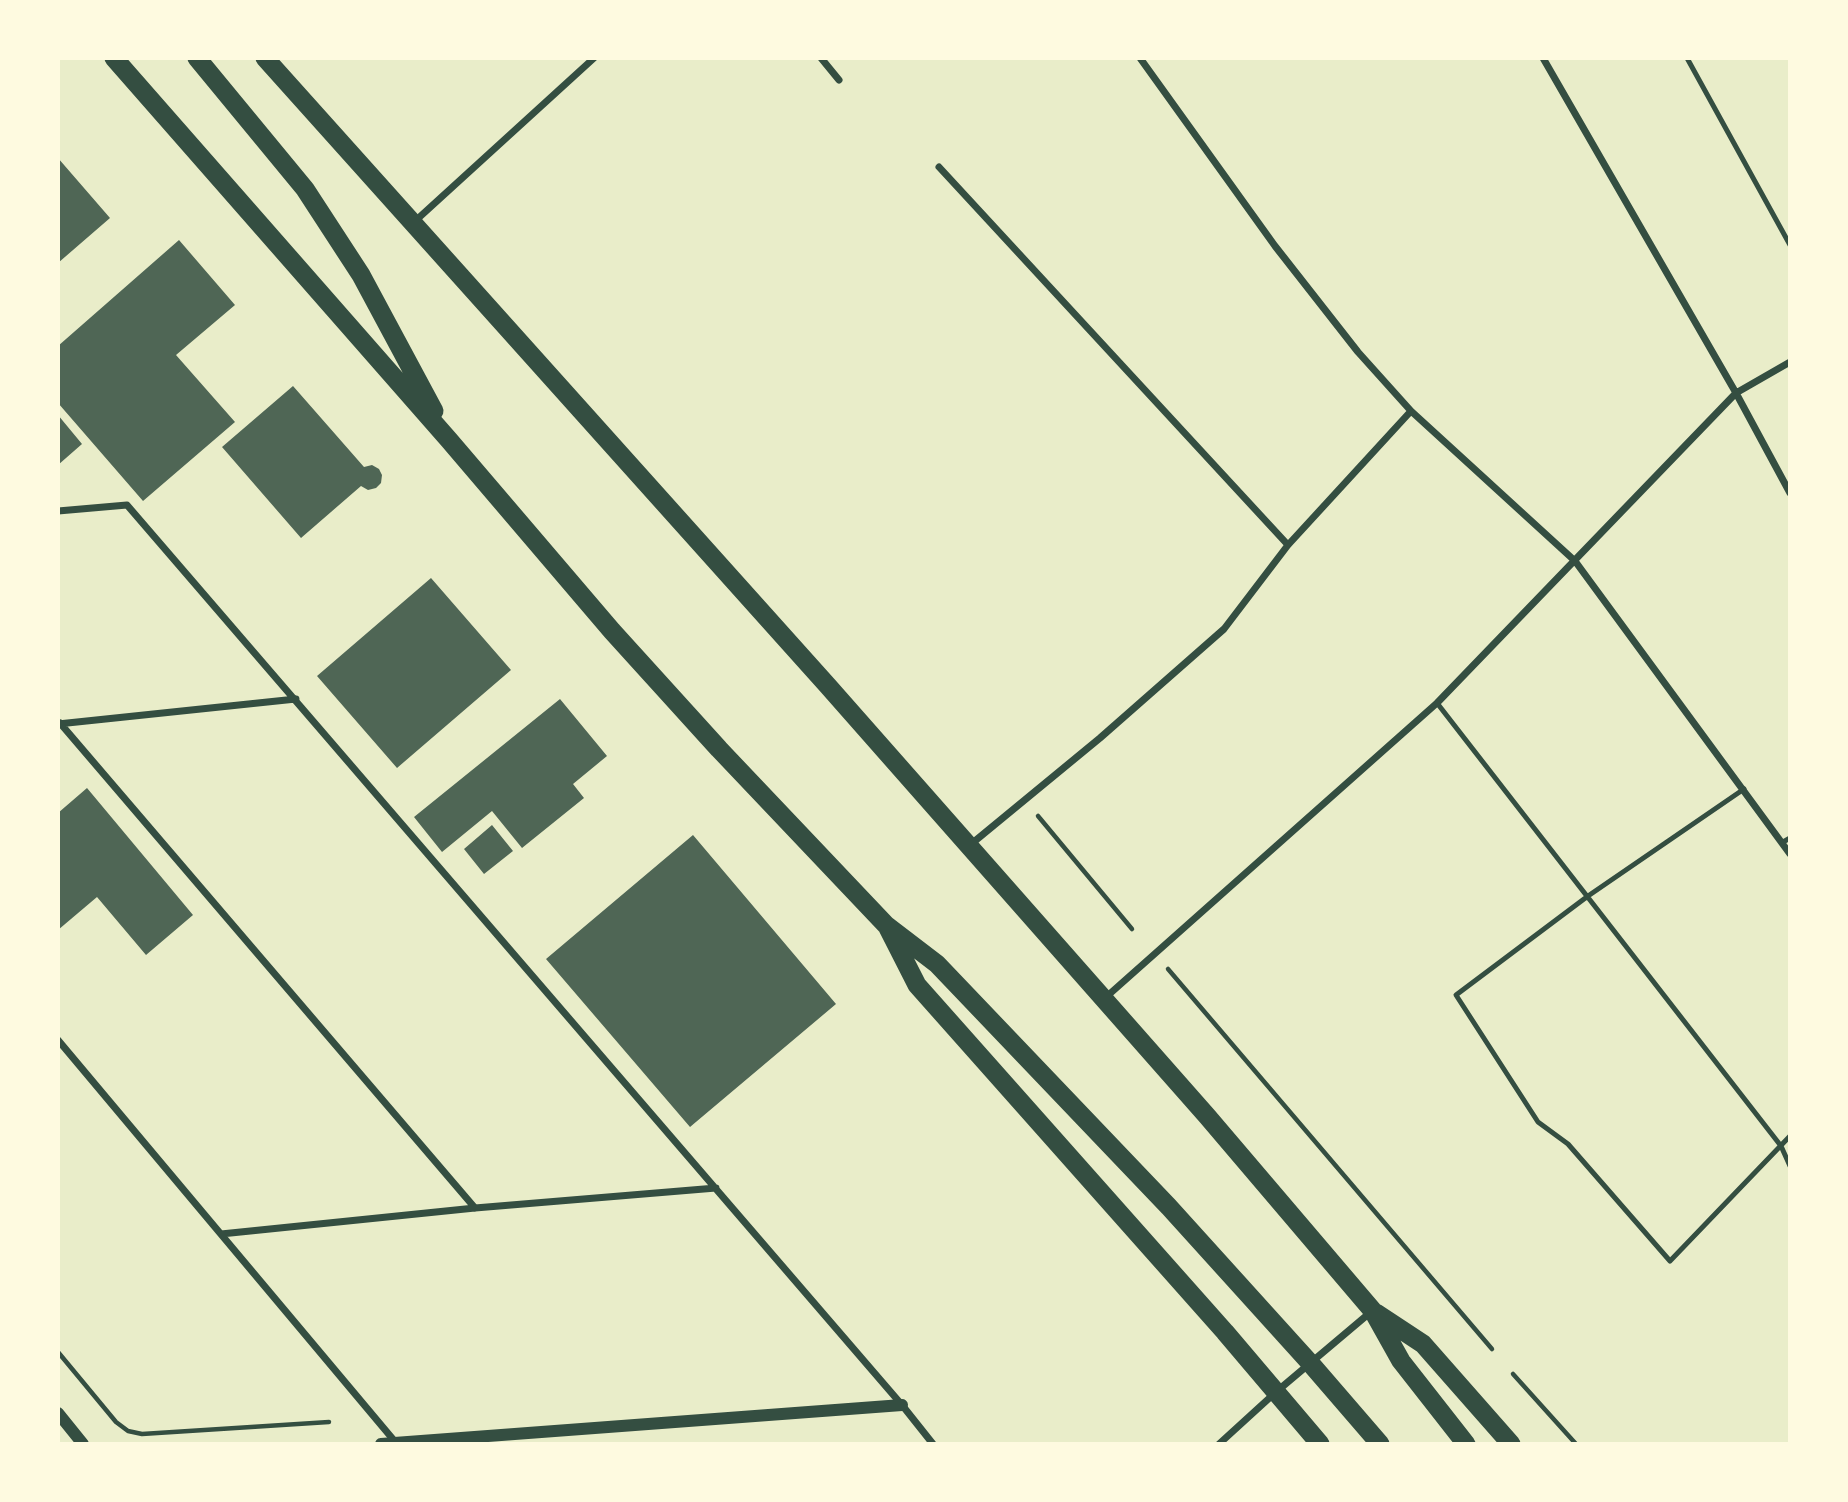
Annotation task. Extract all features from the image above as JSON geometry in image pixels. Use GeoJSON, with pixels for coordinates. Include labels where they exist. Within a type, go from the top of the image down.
{"type":"FeatureCollection","features":[{"type":"Feature","properties":{"kind":"highway"},"geometry":{"type":"LineString","coordinates":[[114,58],[449,440],[612,631],[719,749],[886,925],[937,964],[1169,1208],[1380,1444]]}},
{"type":"Feature","properties":{"kind":"highway"},"geometry":{"type":"LineString","coordinates":[[197,58],[304,189],[327,222],[361,275],[449,440]]}},
{"type":"Feature","properties":{"kind":"highway"},"geometry":{"type":"LineString","coordinates":[[265,58],[1104,999],[1373,1311],[1401,1361],[1466,1444]]}},
{"type":"Feature","properties":{"kind":"highway"},"geometry":{"type":"LineString","coordinates":[[886,925],[917,985],[1320,1444]]}},
{"type":"Feature","properties":{"kind":"highway"},"geometry":{"type":"LineString","coordinates":[[1373,1311],[1423,1344],[1511,1444]]}},
{"type":"Feature","properties":{"kind":"street"},"geometry":{"type":"LineString","coordinates":[[413,223],[594,58]]}},
{"type":"Feature","properties":{"kind":"street"},"geometry":{"type":"LineString","coordinates":[[821,58],[839,80]]}},
{"type":"Feature","properties":{"kind":"street"},"geometry":{"type":"LineString","coordinates":[[1140,58],[1275,246],[1358,352],[1410,411],[1575,561],[1744,789],[1786,840],[1790,854]]}},
{"type":"Feature","properties":{"kind":"street"},"geometry":{"type":"LineString","coordinates":[[1543,58],[1736,393],[1790,493]]}},
{"type":"Feature","properties":{"kind":"street"},"geometry":{"type":"LineString","coordinates":[[939,167],[1288,545]]}},
{"type":"Feature","properties":{"kind":"street"},"geometry":{"type":"LineString","coordinates":[[1104,999],[1437,703],[1736,393],[1790,362]]}},
{"type":"Feature","properties":{"kind":"street"},"geometry":{"type":"LineString","coordinates":[[969,845],[1100,738],[1224,629],[1288,545],[1410,411]]}},
{"type":"Feature","properties":{"kind":"street"},"geometry":{"type":"LineString","coordinates":[[58,511],[127,505],[933,1444]]}},
{"type":"Feature","properties":{"kind":"street"},"geometry":{"type":"LineString","coordinates":[[59,724],[296,699]]}},
{"type":"Feature","properties":{"kind":"street"},"geometry":{"type":"LineString","coordinates":[[59,724],[475,1208]]}},
{"type":"Feature","properties":{"kind":"street"},"geometry":{"type":"LineString","coordinates":[[58,1040],[397,1444]]}},
{"type":"Feature","properties":{"kind":"street"},"geometry":{"type":"LineString","coordinates":[[221,1234],[475,1208],[716,1188]]}},
{"type":"Feature","properties":{"kind":"street"},"geometry":{"type":"LineString","coordinates":[[1219,1444],[1373,1311]]}},
{"type":"Feature","properties":{"kind":"street"},"geometry":{"type":"LineString","coordinates":[[381,1444],[902,1405]]}},
{"type":"Feature","properties":{"kind":"street"},"geometry":{"type":"LineString","coordinates":[[58,1413],[83,1444]]}},
{"type":"Feature","properties":{"kind":"lane"},"geometry":{"type":"LineString","coordinates":[[1687,58],[1790,245]]}},
{"type":"Feature","properties":{"kind":"lane"},"geometry":{"type":"LineString","coordinates":[[1437,703],[1781,1146],[1790,1166]]}},
{"type":"Feature","properties":{"kind":"lane"},"geometry":{"type":"LineString","coordinates":[[1744,789],[1588,896],[1456,995],[1538,1122],[1568,1144],[1670,1261],[1790,1136]]}},
{"type":"Feature","properties":{"kind":"path"},"geometry":{"type":"LineString","coordinates":[[1038,816],[1132,929]]}},
{"type":"Feature","properties":{"kind":"path"},"geometry":{"type":"LineString","coordinates":[[1165,965],[1492,1349]]}},
{"type":"Feature","properties":{"kind":"path"},"geometry":{"type":"LineString","coordinates":[[58,1352],[116,1422],[128,1431],[142,1434],[329,1422]]}},
{"type":"Feature","properties":{"kind":"path"},"geometry":{"type":"LineString","coordinates":[[1513,1374],[1576,1444]]}},
{"type":"Feature","properties":{"kind":"building"},"geometry":{"type":"Polygon","coordinates":[[[58,158],[110,218],[58,263],[58,158]]]}},
{"type":"Feature","properties":{"kind":"building"},"geometry":{"type":"Polygon","coordinates":[[[179,240],[235,305],[176,355],[235,422],[143,501],[58,403],[58,346],[179,240]]]}},
{"type":"Feature","properties":{"kind":"building"},"geometry":{"type":"Polygon","coordinates":[[[293,386],[364,467],[372,465],[379,469],[382,475],[381,483],[376,488],[368,490],[361,486],[301,538],[222,447],[293,386]]]}},
{"type":"Feature","properties":{"kind":"building"},"geometry":{"type":"Polygon","coordinates":[[[58,415],[82,444],[58,465],[58,415]]]}},
{"type":"Feature","properties":{"kind":"building"},"geometry":{"type":"Polygon","coordinates":[[[431,578],[511,670],[397,768],[317,676],[431,578]]]}},
{"type":"Feature","properties":{"kind":"building"},"geometry":{"type":"Polygon","coordinates":[[[560,699],[607,756],[573,784],[584,798],[522,848],[492,811],[442,852],[414,817],[560,699]]]}},
{"type":"Feature","properties":{"kind":"building"},"geometry":{"type":"Polygon","coordinates":[[[87,788],[193,915],[146,955],[97,897],[58,930],[58,813],[87,788]]]}},
{"type":"Feature","properties":{"kind":"building"},"geometry":{"type":"Polygon","coordinates":[[[492,825],[513,851],[484,874],[464,849],[492,825]]]}},
{"type":"Feature","properties":{"kind":"building"},"geometry":{"type":"Polygon","coordinates":[[[693,835],[836,1004],[690,1127],[546,959],[693,835]]]}}]}
